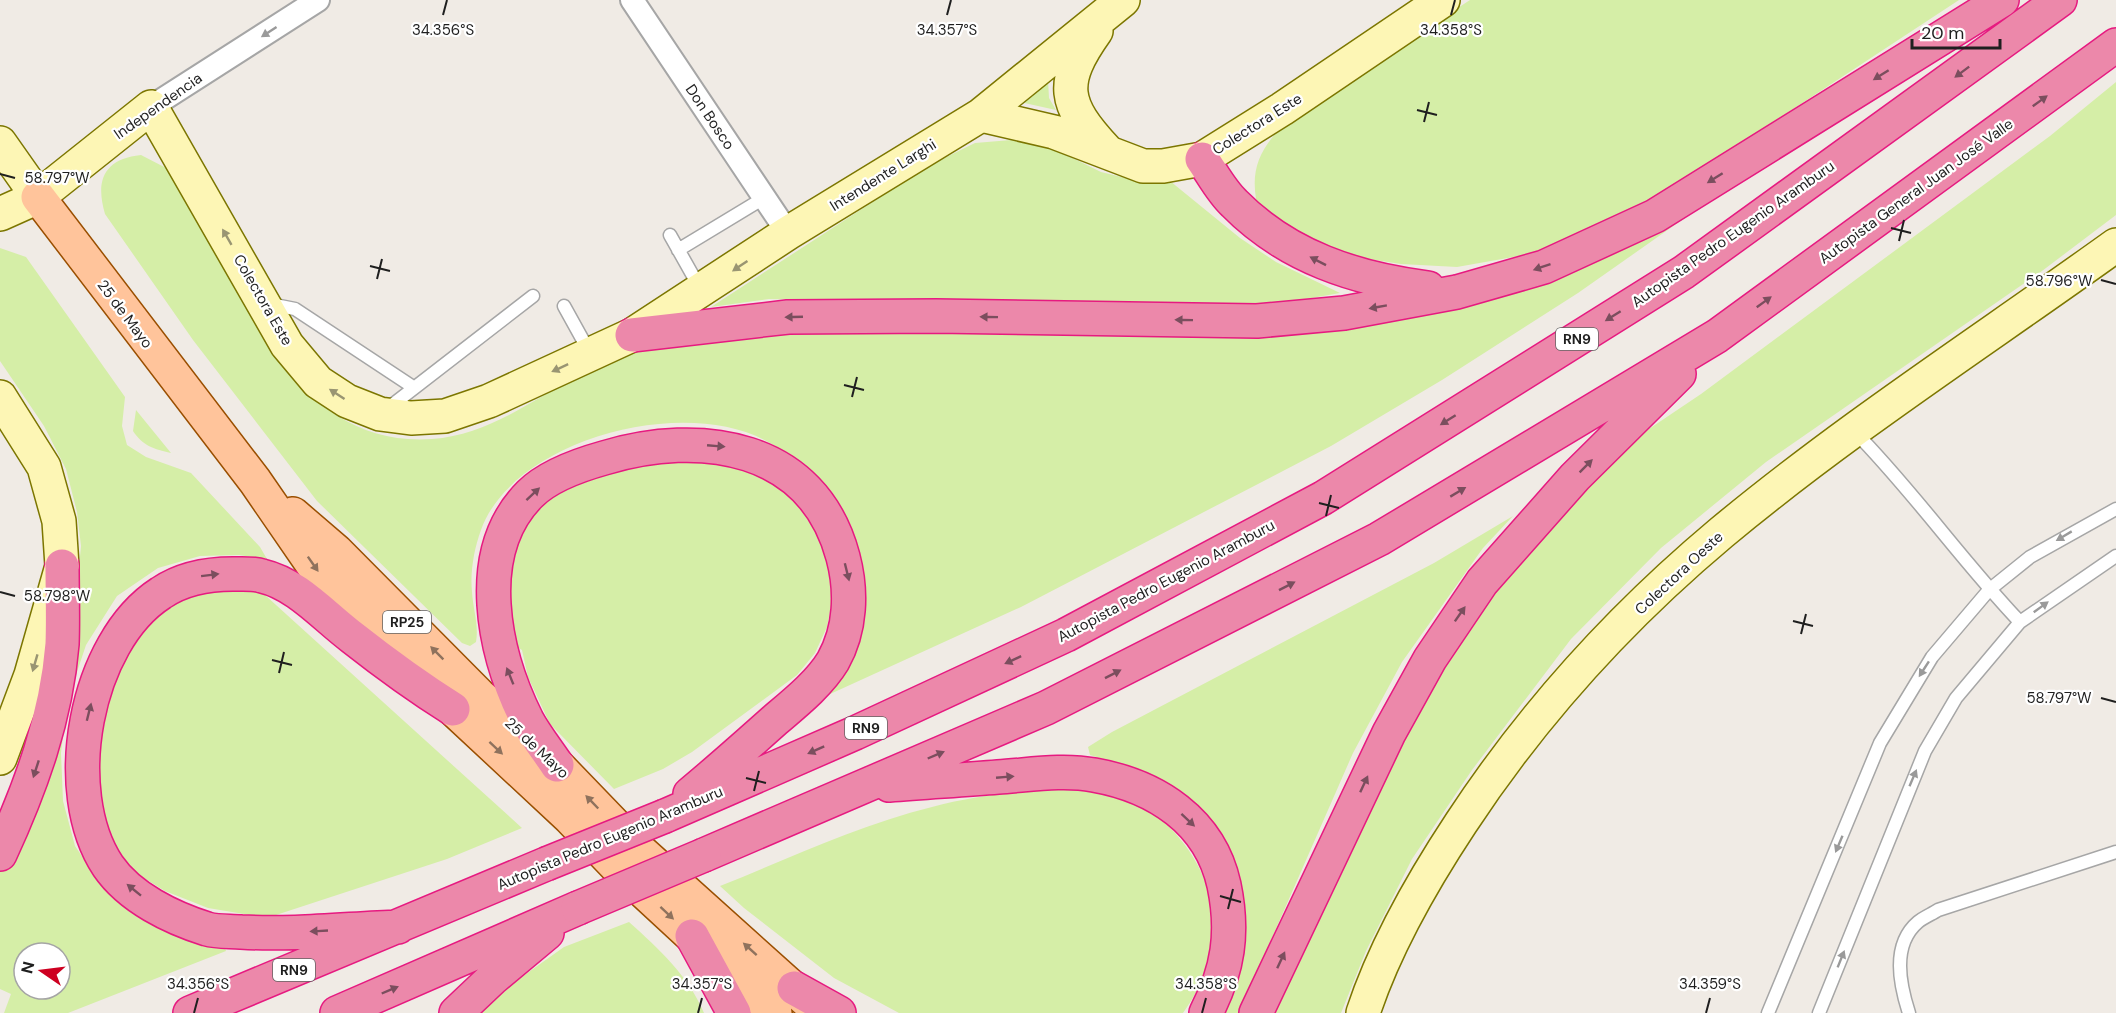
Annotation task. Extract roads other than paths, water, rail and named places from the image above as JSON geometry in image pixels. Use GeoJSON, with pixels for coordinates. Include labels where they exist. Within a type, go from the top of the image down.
{"type":"FeatureCollection","features":[{"type":"Feature","properties":{"kind":"highway"},"geometry":{"type":"LineString","coordinates":[[632,335],[788,317],[936,316],[1257,321],[1344,313],[1456,292],[1544,267],[1655,216],[2002,0]]}},
{"type":"Feature","properties":{"kind":"highway","name":"Autopista Pedro Eugenio Aramburu"},"geometry":{"type":"LineString","coordinates":[[190,1013],[665,816],[855,733],[1066,635],[1323,498],[1684,272],[2060,0]]}},
{"type":"Feature","properties":{"kind":"highway","name":"Autopista General Juan José Valle"},"geometry":{"type":"LineString","coordinates":[[1717,336],[2116,45]]}},
{"type":"Feature","properties":{"kind":"highway"},"geometry":{"type":"LineString","coordinates":[[1202,159],[1233,203],[1287,245],[1333,268],[1380,282],[1456,292]]}},
{"type":"Feature","properties":{"kind":"highway"},"geometry":{"type":"LineString","coordinates":[[337,1013],[1046,708],[1379,539],[1717,336]]}},
{"type":"Feature","properties":{"kind":"highway"},"geometry":{"type":"LineString","coordinates":[[1256,1013],[1389,733],[1430,659],[1482,582],[1575,477],[1717,336]]}},
{"type":"Feature","properties":{"kind":"highway"},"geometry":{"type":"LineString","coordinates":[[556,765],[523,710],[503,660],[494,610],[494,566],[508,526],[530,494],[556,476],[631,450],[675,443],[724,446],[765,459],[797,480],[823,512],[840,548],[849,581],[846,627],[832,661],[803,695],[665,816]]}},
{"type":"Feature","properties":{"kind":"highway"},"geometry":{"type":"LineString","coordinates":[[0,854],[36,770],[54,699],[62,644],[62,566]]}},
{"type":"Feature","properties":{"kind":"highway"},"geometry":{"type":"LineString","coordinates":[[398,927],[255,932],[211,930],[167,914],[132,890],[109,866],[91,827],[83,754],[88,714],[100,676],[116,642],[135,615],[161,592],[185,581],[209,574],[259,575],[290,588],[406,680],[453,708]]}},
{"type":"Feature","properties":{"kind":"highway"},"geometry":{"type":"LineString","coordinates":[[863,786],[1046,773],[1092,774],[1150,791],[1185,816],[1199,831],[1219,866],[1230,939],[1220,986],[1206,1013]]}},
{"type":"Feature","properties":{"kind":"highway"},"geometry":{"type":"LineString","coordinates":[[456,1013],[493,978],[578,908]]}},
{"type":"Feature","properties":{"kind":"highway"},"geometry":{"type":"LineString","coordinates":[[692,936],[766,1005],[839,1013]]}},
{"type":"Feature","properties":{"kind":"main road","name":"Colectora Este"},"geometry":{"type":"LineString","coordinates":[[981,115],[1028,124],[1143,166],[1163,166],[1202,159],[1282,109],[1443,0]]}},
{"type":"Feature","properties":{"kind":"main road","name":"Intendente Larghi"},"geometry":{"type":"LineString","coordinates":[[632,335],[788,233],[981,115],[1113,3]]}},
{"type":"Feature","properties":{"kind":"main road"},"geometry":{"type":"LineString","coordinates":[[1110,153],[1081,123],[1072,101],[1071,78],[1082,51],[1113,3]]}},
{"type":"Feature","properties":{"kind":"main road","name":"Independencia"},"geometry":{"type":"LineString","coordinates":[[0,214],[38,197],[151,107]]}},
{"type":"Feature","properties":{"kind":"main road","name":"Colectora Este"},"geometry":{"type":"LineString","coordinates":[[151,107],[287,345],[318,382],[347,401],[380,414],[411,417],[445,416],[489,401],[632,335]]}},
{"type":"Feature","properties":{"kind":"main road","name":"25 de Mayo"},"geometry":{"type":"LineString","coordinates":[[2,149],[255,481],[320,574],[453,708],[692,936]]}},
{"type":"Feature","properties":{"kind":"main road","name":"Colectora Oeste"},"geometry":{"type":"LineString","coordinates":[[1363,1013],[1399,928],[1435,862],[1484,788],[1540,716],[1605,643],[1721,533],[1854,431],[2116,245]]}},
{"type":"Feature","properties":{"kind":"main road"},"geometry":{"type":"LineString","coordinates":[[0,397],[44,466],[59,521],[62,566],[31,675],[0,758]]}},
{"type":"Feature","properties":{"kind":"main road","name":"25 de Mayo"},"geometry":{"type":"LineString","coordinates":[[255,481],[336,551],[479,695],[556,765],[637,848],[766,1005],[821,1013]]}},
{"type":"Feature","properties":{"kind":"street","name":"Independencia"},"geometry":{"type":"LineString","coordinates":[[151,107],[318,0]]}},
{"type":"Feature","properties":{"kind":"street","name":"Don Bosco"},"geometry":{"type":"LineString","coordinates":[[632,0],[788,233]]}},
{"type":"Feature","properties":{"kind":"lane"},"geometry":{"type":"LineString","coordinates":[[678,250],[764,198]]}},
{"type":"Feature","properties":{"kind":"lane"},"geometry":{"type":"LineString","coordinates":[[669,235],[701,291]]}},
{"type":"Feature","properties":{"kind":"lane"},"geometry":{"type":"LineString","coordinates":[[380,414],[533,296]]}},
{"type":"Feature","properties":{"kind":"lane"},"geometry":{"type":"LineString","coordinates":[[264,303],[295,309],[413,387]]}},
{"type":"Feature","properties":{"kind":"lane"},"geometry":{"type":"LineString","coordinates":[[564,306],[590,354]]}},
{"type":"Feature","properties":{"kind":"lane"},"geometry":{"type":"LineString","coordinates":[[1854,431],[1889,466],[1989,590],[2020,622]]}},
{"type":"Feature","properties":{"kind":"lane"},"geometry":{"type":"LineString","coordinates":[[1768,1013],[1880,743],[1932,657],[1989,590],[2030,557],[2116,509]]}},
{"type":"Feature","properties":{"kind":"lane"},"geometry":{"type":"LineString","coordinates":[[1819,1013],[1925,751],[1956,698],[2020,622],[2116,556]]}},
{"type":"Feature","properties":{"kind":"lane"},"geometry":{"type":"LineString","coordinates":[[1909,1013],[1900,978],[1900,960],[1906,938],[1917,923],[1938,910],[2116,852]]}}]}
